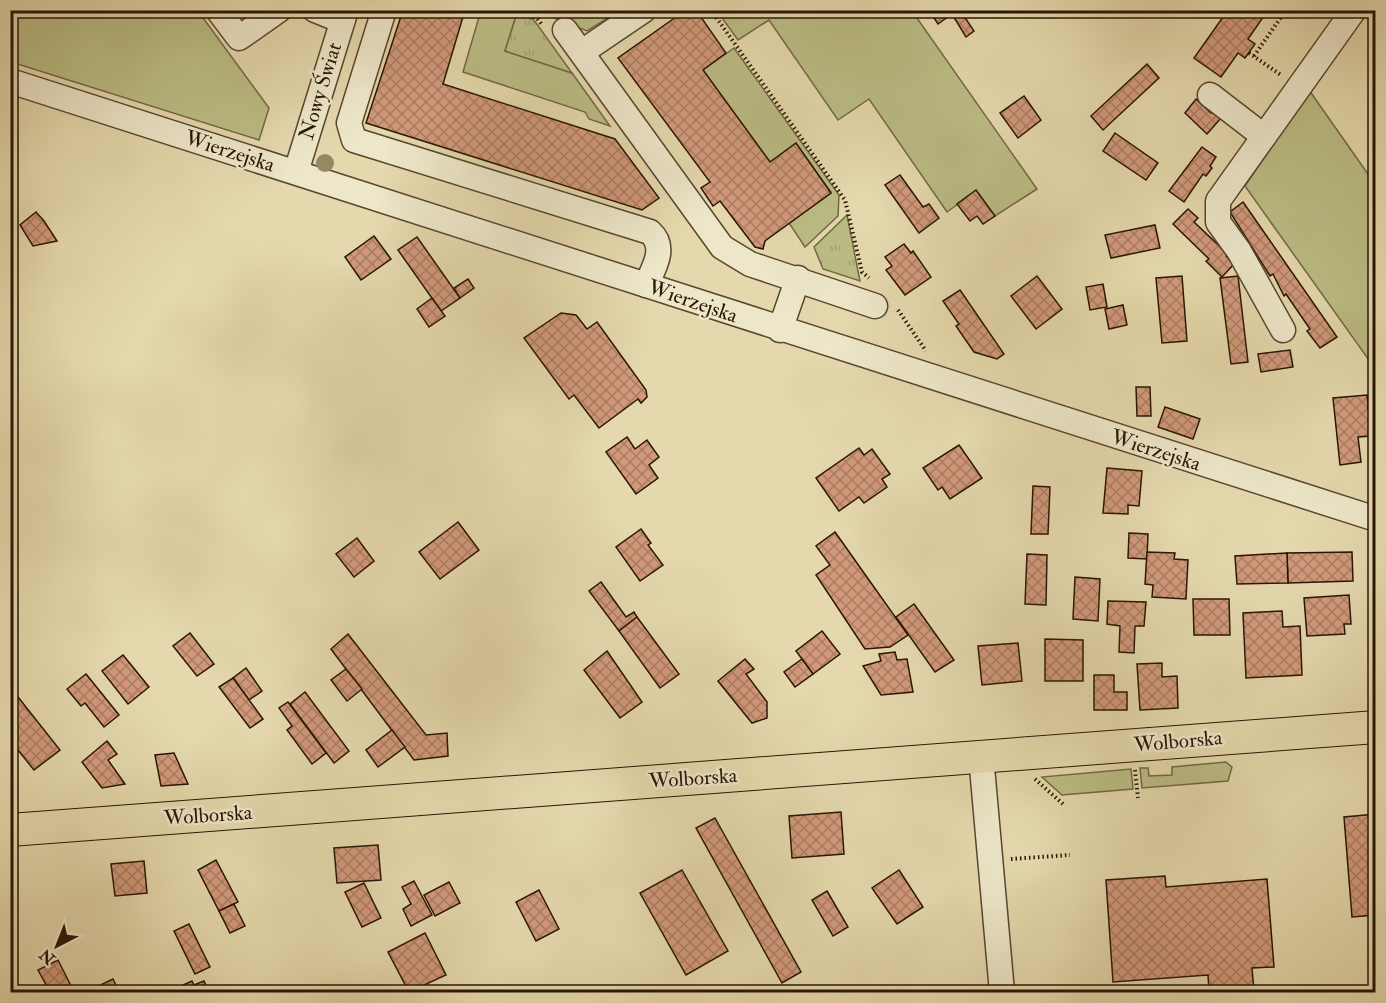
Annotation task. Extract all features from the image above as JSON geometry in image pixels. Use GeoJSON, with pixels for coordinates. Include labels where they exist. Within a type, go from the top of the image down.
{"type":"FeatureCollection","features":[{"type":"Feature","properties":{"kind":"main road","name":"Wolborska"},"geometry":{"type":"LineString","coordinates":[[10,830],[1376,727]]}},
{"type":"Feature","properties":{"kind":"street"},"geometry":{"type":"LineString","coordinates":[[218,10],[239,38],[279,10]]}},
{"type":"Feature","properties":{"kind":"street"},"geometry":{"type":"LineString","coordinates":[[315,10],[344,16]]}},
{"type":"Feature","properties":{"kind":"street"},"geometry":{"type":"LineString","coordinates":[[384,10],[349,123],[354,140],[650,232],[657,238],[659,248],[646,285]]}},
{"type":"Feature","properties":{"kind":"street"},"geometry":{"type":"LineString","coordinates":[[582,52],[644,10]]}},
{"type":"Feature","properties":{"kind":"street"},"geometry":{"type":"LineString","coordinates":[[1283,330],[1239,251],[1218,222],[1218,201],[1262,135],[1354,10]]}},
{"type":"Feature","properties":{"kind":"street","name":"Nowy Świat"},"geometry":{"type":"LineString","coordinates":[[296,172],[344,16]]}},
{"type":"Feature","properties":{"kind":"street"},"geometry":{"type":"LineString","coordinates":[[565,30],[722,247],[750,264],[884,304]]}},
{"type":"Feature","properties":{"kind":"street","name":"Wierzejska"},"geometry":{"type":"LineString","coordinates":[[10,81],[780,330],[1376,519]]}},
{"type":"Feature","properties":{"kind":"street"},"geometry":{"type":"LineString","coordinates":[[1210,95],[1262,135]]}},
{"type":"Feature","properties":{"kind":"street"},"geometry":{"type":"LineString","coordinates":[[780,330],[798,278]]}},
{"type":"Feature","properties":{"kind":"street"},"geometry":{"type":"LineString","coordinates":[[981,756],[1002,993]]}},
{"type":"Feature","properties":{"kind":"path"},"geometry":{"type":"LineString","coordinates":[[711,10],[845,200],[862,272],[871,280]]}},
{"type":"Feature","properties":{"kind":"path"},"geometry":{"type":"LineString","coordinates":[[1286,10],[1251,54],[1286,79]]}},
{"type":"Feature","properties":{"kind":"path"},"geometry":{"type":"LineString","coordinates":[[884,304],[926,352]]}},
{"type":"Feature","properties":{"kind":"path"},"geometry":{"type":"LineString","coordinates":[[1134,764],[1138,798]]}},
{"type":"Feature","properties":{"kind":"path"},"geometry":{"type":"LineString","coordinates":[[1031,772],[1064,805]]}},
{"type":"Feature","properties":{"kind":"path"},"geometry":{"type":"LineString","coordinates":[[1007,860],[1070,855]]}},
{"type":"Feature","properties":{"kind":"green space"},"geometry":{"type":"Polygon","coordinates":[[[10,11],[198,11],[269,108],[259,140],[11,62],[10,11]]]}},
{"type":"Feature","properties":{"kind":"green space"},"geometry":{"type":"Polygon","coordinates":[[[478,11],[517,13],[505,51],[572,73],[610,126],[589,119],[585,112],[463,72],[479,17],[478,11]]]}},
{"type":"Feature","properties":{"kind":"green space"},"geometry":{"type":"Polygon","coordinates":[[[537,11],[619,11],[587,31],[537,11]]]}},
{"type":"Feature","properties":{"kind":"green space"},"geometry":{"type":"Polygon","coordinates":[[[717,11],[912,11],[1037,189],[995,216],[976,191],[947,212],[869,99],[838,120],[769,20],[738,40],[717,11]]]}},
{"type":"Feature","properties":{"kind":"green space"},"geometry":{"type":"Polygon","coordinates":[[[517,13],[534,20],[572,73],[505,51],[517,13]]]}},
{"type":"Feature","properties":{"kind":"green space"},"geometry":{"type":"Polygon","coordinates":[[[734,48],[839,195],[838,216],[805,247],[789,223],[831,192],[796,143],[770,162],[703,70],[734,48]]]}},
{"type":"Feature","properties":{"kind":"green space"},"geometry":{"type":"Polygon","coordinates":[[[1309,90],[1375,184],[1375,362],[1371,363],[1245,186],[1309,90]]]}},
{"type":"Feature","properties":{"kind":"green space"},"geometry":{"type":"Polygon","coordinates":[[[847,215],[860,281],[823,269],[814,247],[847,215]]]}},
{"type":"Feature","properties":{"kind":"green space"},"geometry":{"type":"Polygon","coordinates":[[[1226,762],[1232,767],[1228,781],[1142,788],[1140,768],[1148,768],[1149,776],[1172,775],[1172,767],[1226,762]]]}},
{"type":"Feature","properties":{"kind":"green space"},"geometry":{"type":"Polygon","coordinates":[[[1131,769],[1133,789],[1062,795],[1042,777],[1131,769]]]}},
{"type":"Feature","properties":{"kind":"building"},"geometry":{"type":"Polygon","coordinates":[[[403,10],[465,10],[443,84],[615,139],[659,198],[642,210],[366,123],[403,10]]]}},
{"type":"Feature","properties":{"kind":"building"},"geometry":{"type":"Polygon","coordinates":[[[686,10],[696,10],[726,53],[703,70],[770,162],[796,143],[831,193],[765,241],[763,249],[755,247],[720,201],[713,206],[701,188],[710,182],[618,58],[686,10]]]}},
{"type":"Feature","properties":{"kind":"building"},"geometry":{"type":"Polygon","coordinates":[[[929,10],[960,10],[974,31],[966,37],[952,14],[938,24],[929,10]]]}},
{"type":"Feature","properties":{"kind":"building"},"geometry":{"type":"Polygon","coordinates":[[[1228,10],[1268,10],[1248,39],[1255,44],[1245,58],[1238,53],[1221,77],[1194,58],[1228,10]]]}},
{"type":"Feature","properties":{"kind":"building"},"geometry":{"type":"Polygon","coordinates":[[[1147,64],[1159,78],[1103,130],[1091,116],[1147,64]]]}},
{"type":"Feature","properties":{"kind":"building"},"geometry":{"type":"Polygon","coordinates":[[[1024,96],[1041,120],[1018,138],[1000,113],[1024,96]]]}},
{"type":"Feature","properties":{"kind":"building"},"geometry":{"type":"Polygon","coordinates":[[[1196,99],[1211,113],[1213,111],[1221,118],[1207,134],[1185,113],[1196,99]]]}},
{"type":"Feature","properties":{"kind":"building"},"geometry":{"type":"Polygon","coordinates":[[[1115,133],[1158,163],[1146,180],[1103,151],[1115,133]]]}},
{"type":"Feature","properties":{"kind":"building"},"geometry":{"type":"Polygon","coordinates":[[[1202,147],[1216,157],[1210,166],[1212,168],[1206,176],[1203,174],[1184,202],[1169,191],[1202,147]]]}},
{"type":"Feature","properties":{"kind":"building"},"geometry":{"type":"Polygon","coordinates":[[[900,175],[923,207],[929,204],[939,218],[919,233],[885,185],[900,175]]]}},
{"type":"Feature","properties":{"kind":"building"},"geometry":{"type":"Polygon","coordinates":[[[976,190],[995,216],[983,224],[977,216],[970,221],[957,204],[976,190]]]}},
{"type":"Feature","properties":{"kind":"building"},"geometry":{"type":"Polygon","coordinates":[[[1243,202],[1337,337],[1320,348],[1307,331],[1310,329],[1286,294],[1284,296],[1273,274],[1270,276],[1230,212],[1243,202]]]}},
{"type":"Feature","properties":{"kind":"building"},"geometry":{"type":"Polygon","coordinates":[[[1188,209],[1198,218],[1194,222],[1228,254],[1226,256],[1234,264],[1222,277],[1206,261],[1209,259],[1173,224],[1188,209]]]}},
{"type":"Feature","properties":{"kind":"building"},"geometry":{"type":"Polygon","coordinates":[[[36,212],[57,241],[33,246],[20,225],[36,212]]]}},
{"type":"Feature","properties":{"kind":"building"},"geometry":{"type":"Polygon","coordinates":[[[1155,225],[1160,248],[1111,258],[1105,235],[1155,225]]]}},
{"type":"Feature","properties":{"kind":"building"},"geometry":{"type":"Polygon","coordinates":[[[374,236],[391,259],[361,280],[345,257],[374,236]]]}},
{"type":"Feature","properties":{"kind":"building"},"geometry":{"type":"Polygon","coordinates":[[[417,237],[460,298],[441,311],[398,250],[417,237]]]}},
{"type":"Feature","properties":{"kind":"building"},"geometry":{"type":"Polygon","coordinates":[[[904,244],[911,253],[913,251],[931,277],[905,295],[886,270],[892,266],[885,257],[904,244]]]}},
{"type":"Feature","properties":{"kind":"building"},"geometry":{"type":"Polygon","coordinates":[[[1037,276],[1062,309],[1036,329],[1011,296],[1037,276]]]}},
{"type":"Feature","properties":{"kind":"building"},"geometry":{"type":"Polygon","coordinates":[[[1182,276],[1187,341],[1162,343],[1156,278],[1182,276]]]}},
{"type":"Feature","properties":{"kind":"building"},"geometry":{"type":"Polygon","coordinates":[[[1238,276],[1248,362],[1231,364],[1220,278],[1238,276]]]}},
{"type":"Feature","properties":{"kind":"building"},"geometry":{"type":"Polygon","coordinates":[[[468,279],[474,288],[460,298],[454,288],[468,279]]]}},
{"type":"Feature","properties":{"kind":"building"},"geometry":{"type":"Polygon","coordinates":[[[1103,284],[1107,307],[1090,310],[1086,287],[1103,284]]]}},
{"type":"Feature","properties":{"kind":"building"},"geometry":{"type":"Polygon","coordinates":[[[960,290],[1004,354],[997,359],[974,352],[956,326],[959,324],[943,301],[960,290]]]}},
{"type":"Feature","properties":{"kind":"building"},"geometry":{"type":"Polygon","coordinates":[[[432,298],[445,316],[429,327],[417,309],[432,298]]]}},
{"type":"Feature","properties":{"kind":"building"},"geometry":{"type":"Polygon","coordinates":[[[1123,305],[1127,325],[1109,329],[1105,309],[1123,305]]]}},
{"type":"Feature","properties":{"kind":"building"},"geometry":{"type":"Polygon","coordinates":[[[561,313],[576,315],[587,329],[597,322],[646,390],[647,397],[641,403],[638,399],[599,428],[574,395],[569,399],[524,338],[561,313]]]}},
{"type":"Feature","properties":{"kind":"building"},"geometry":{"type":"Polygon","coordinates":[[[1290,350],[1293,367],[1261,372],[1258,354],[1290,350]]]}},
{"type":"Feature","properties":{"kind":"building"},"geometry":{"type":"Polygon","coordinates":[[[1136,387],[1150,387],[1151,416],[1137,416],[1136,387]]]}},
{"type":"Feature","properties":{"kind":"building"},"geometry":{"type":"Polygon","coordinates":[[[1367,395],[1371,436],[1358,437],[1361,462],[1340,465],[1333,398],[1367,395]]]}},
{"type":"Feature","properties":{"kind":"building"},"geometry":{"type":"Polygon","coordinates":[[[1165,407],[1200,419],[1193,439],[1158,427],[1165,407]]]}},
{"type":"Feature","properties":{"kind":"building"},"geometry":{"type":"Polygon","coordinates":[[[627,437],[635,449],[647,440],[659,457],[649,465],[658,478],[636,494],[606,452],[627,437]]]}},
{"type":"Feature","properties":{"kind":"building"},"geometry":{"type":"Polygon","coordinates":[[[959,445],[982,478],[950,499],[942,487],[938,490],[923,468],[959,445]]]}},
{"type":"Feature","properties":{"kind":"building"},"geometry":{"type":"Polygon","coordinates":[[[859,448],[864,455],[872,449],[890,474],[882,479],[887,487],[864,503],[859,497],[839,511],[816,478],[859,448]]]}},
{"type":"Feature","properties":{"kind":"building"},"geometry":{"type":"Polygon","coordinates":[[[1107,468],[1142,471],[1139,506],[1128,505],[1128,514],[1103,513],[1107,468]]]}},
{"type":"Feature","properties":{"kind":"building"},"geometry":{"type":"Polygon","coordinates":[[[1033,486],[1050,487],[1048,534],[1031,534],[1033,486]]]}},
{"type":"Feature","properties":{"kind":"building"},"geometry":{"type":"Polygon","coordinates":[[[458,522],[479,550],[440,579],[419,552],[458,522]]]}},
{"type":"Feature","properties":{"kind":"building"},"geometry":{"type":"Polygon","coordinates":[[[641,529],[651,543],[648,545],[663,565],[640,581],[616,547],[641,529]]]}},
{"type":"Feature","properties":{"kind":"building"},"geometry":{"type":"Polygon","coordinates":[[[835,532],[908,635],[890,647],[865,649],[816,575],[830,565],[816,546],[835,532]]]}},
{"type":"Feature","properties":{"kind":"building"},"geometry":{"type":"Polygon","coordinates":[[[1129,533],[1148,534],[1147,559],[1128,558],[1129,533]]]}},
{"type":"Feature","properties":{"kind":"building"},"geometry":{"type":"Polygon","coordinates":[[[357,538],[374,561],[354,577],[336,554],[357,538]]]}},
{"type":"Feature","properties":{"kind":"building"},"geometry":{"type":"Polygon","coordinates":[[[1147,552],[1175,553],[1174,559],[1188,560],[1186,599],[1152,597],[1153,585],[1145,584],[1147,552]]]}},
{"type":"Feature","properties":{"kind":"building"},"geometry":{"type":"Polygon","coordinates":[[[1352,552],[1353,581],[1288,583],[1287,553],[1352,552]]]}},
{"type":"Feature","properties":{"kind":"building"},"geometry":{"type":"Polygon","coordinates":[[[1287,553],[1288,583],[1237,584],[1235,556],[1287,553]]]}},
{"type":"Feature","properties":{"kind":"building"},"geometry":{"type":"Polygon","coordinates":[[[1027,554],[1047,555],[1046,605],[1025,604],[1027,554]]]}},
{"type":"Feature","properties":{"kind":"building"},"geometry":{"type":"Polygon","coordinates":[[[1075,577],[1100,579],[1098,621],[1073,619],[1075,577]]]}},
{"type":"Feature","properties":{"kind":"building"},"geometry":{"type":"Polygon","coordinates":[[[601,582],[626,617],[634,612],[637,617],[619,631],[589,591],[601,582]]]}},
{"type":"Feature","properties":{"kind":"building"},"geometry":{"type":"Polygon","coordinates":[[[1349,595],[1351,624],[1344,624],[1345,634],[1307,636],[1304,598],[1349,595]]]}},
{"type":"Feature","properties":{"kind":"building"},"geometry":{"type":"Polygon","coordinates":[[[1193,599],[1229,599],[1230,635],[1194,635],[1193,599]]]}},
{"type":"Feature","properties":{"kind":"building"},"geometry":{"type":"Polygon","coordinates":[[[1108,601],[1146,602],[1144,626],[1135,626],[1134,653],[1119,652],[1120,626],[1107,624],[1108,601]]]}},
{"type":"Feature","properties":{"kind":"building"},"geometry":{"type":"Polygon","coordinates":[[[914,604],[954,660],[935,672],[896,617],[914,604]]]}},
{"type":"Feature","properties":{"kind":"building"},"geometry":{"type":"Polygon","coordinates":[[[1282,611],[1283,627],[1300,626],[1302,675],[1246,678],[1243,613],[1282,611]]]}},
{"type":"Feature","properties":{"kind":"building"},"geometry":{"type":"Polygon","coordinates":[[[637,617],[679,674],[660,688],[619,631],[637,617]]]}},
{"type":"Feature","properties":{"kind":"building"},"geometry":{"type":"Polygon","coordinates":[[[822,631],[840,654],[813,674],[796,651],[822,631]]]}},
{"type":"Feature","properties":{"kind":"building"},"geometry":{"type":"Polygon","coordinates":[[[190,633],[214,664],[197,676],[173,646],[190,633]]]}},
{"type":"Feature","properties":{"kind":"building"},"geometry":{"type":"Polygon","coordinates":[[[348,634],[426,735],[447,733],[448,756],[414,760],[331,649],[348,634]]]}},
{"type":"Feature","properties":{"kind":"building"},"geometry":{"type":"Polygon","coordinates":[[[1376,634],[1376,662],[1375,662],[1371,635],[1376,634]]]}},
{"type":"Feature","properties":{"kind":"building"},"geometry":{"type":"Polygon","coordinates":[[[1045,639],[1083,640],[1083,681],[1045,681],[1045,639]]]}},
{"type":"Feature","properties":{"kind":"building"},"geometry":{"type":"Polygon","coordinates":[[[1018,643],[1022,681],[982,685],[978,646],[1018,643]]]}},
{"type":"Feature","properties":{"kind":"building"},"geometry":{"type":"Polygon","coordinates":[[[607,651],[642,702],[620,718],[584,670],[607,651]]]}},
{"type":"Feature","properties":{"kind":"building"},"geometry":{"type":"Polygon","coordinates":[[[895,652],[897,660],[907,659],[913,692],[881,695],[863,666],[881,661],[879,654],[895,652]]]}},
{"type":"Feature","properties":{"kind":"building"},"geometry":{"type":"Polygon","coordinates":[[[123,655],[149,687],[128,704],[102,671],[123,655]]]}},
{"type":"Feature","properties":{"kind":"building"},"geometry":{"type":"Polygon","coordinates":[[[745,659],[754,669],[746,674],[767,702],[767,718],[752,723],[718,681],[745,659]]]}},
{"type":"Feature","properties":{"kind":"building"},"geometry":{"type":"Polygon","coordinates":[[[802,659],[813,674],[795,687],[784,672],[802,659]]]}},
{"type":"Feature","properties":{"kind":"building"},"geometry":{"type":"Polygon","coordinates":[[[1162,663],[1162,677],[1177,676],[1178,708],[1140,710],[1137,664],[1162,663]]]}},
{"type":"Feature","properties":{"kind":"building"},"geometry":{"type":"Polygon","coordinates":[[[246,668],[262,691],[249,700],[233,678],[246,668]]]}},
{"type":"Feature","properties":{"kind":"building"},"geometry":{"type":"Polygon","coordinates":[[[346,669],[362,689],[347,701],[331,680],[346,669]]]}},
{"type":"Feature","properties":{"kind":"building"},"geometry":{"type":"Polygon","coordinates":[[[86,674],[119,715],[104,727],[85,703],[81,706],[67,689],[86,674]]]}},
{"type":"Feature","properties":{"kind":"building"},"geometry":{"type":"Polygon","coordinates":[[[1094,675],[1114,675],[1114,692],[1127,692],[1127,710],[1094,710],[1094,675]]]}},
{"type":"Feature","properties":{"kind":"building"},"geometry":{"type":"Polygon","coordinates":[[[233,678],[263,719],[250,728],[219,687],[233,678]]]}},
{"type":"Feature","properties":{"kind":"building"},"geometry":{"type":"Polygon","coordinates":[[[305,692],[349,751],[334,763],[290,704],[305,692]]]}},
{"type":"Feature","properties":{"kind":"building"},"geometry":{"type":"Polygon","coordinates":[[[18,697],[60,750],[34,770],[10,740],[10,702],[18,697]]]}},
{"type":"Feature","properties":{"kind":"building"},"geometry":{"type":"Polygon","coordinates":[[[288,702],[326,753],[312,764],[287,730],[292,726],[279,708],[288,702]]]}},
{"type":"Feature","properties":{"kind":"building"},"geometry":{"type":"Polygon","coordinates":[[[392,730],[405,747],[378,767],[366,750],[392,730]]]}},
{"type":"Feature","properties":{"kind":"building"},"geometry":{"type":"Polygon","coordinates":[[[107,741],[117,754],[108,760],[125,784],[102,788],[82,762],[107,741]]]}},
{"type":"Feature","properties":{"kind":"building"},"geometry":{"type":"Polygon","coordinates":[[[174,753],[188,784],[161,786],[155,755],[174,753]]]}},
{"type":"Feature","properties":{"kind":"building"},"geometry":{"type":"Polygon","coordinates":[[[841,812],[844,854],[792,858],[789,816],[841,812]]]}},
{"type":"Feature","properties":{"kind":"building"},"geometry":{"type":"Polygon","coordinates":[[[1376,814],[1376,915],[1352,917],[1344,817],[1376,814]]]}},
{"type":"Feature","properties":{"kind":"building"},"geometry":{"type":"Polygon","coordinates":[[[715,818],[801,972],[782,983],[696,828],[715,818]]]}},
{"type":"Feature","properties":{"kind":"building"},"geometry":{"type":"Polygon","coordinates":[[[378,845],[381,880],[337,883],[334,848],[378,845]]]}},
{"type":"Feature","properties":{"kind":"building"},"geometry":{"type":"Polygon","coordinates":[[[216,860],[238,902],[219,911],[198,870],[216,860]]]}},
{"type":"Feature","properties":{"kind":"building"},"geometry":{"type":"Polygon","coordinates":[[[144,861],[147,893],[115,896],[111,864],[144,861]]]}},
{"type":"Feature","properties":{"kind":"building"},"geometry":{"type":"Polygon","coordinates":[[[682,870],[728,951],[686,975],[640,893],[682,870]]]}},
{"type":"Feature","properties":{"kind":"building"},"geometry":{"type":"Polygon","coordinates":[[[899,870],[923,907],[897,924],[872,888],[899,870]]]}},
{"type":"Feature","properties":{"kind":"building"},"geometry":{"type":"Polygon","coordinates":[[[1165,876],[1166,887],[1267,879],[1274,967],[1252,968],[1254,992],[1209,992],[1208,975],[1113,982],[1106,880],[1165,876]]]}},
{"type":"Feature","properties":{"kind":"building"},"geometry":{"type":"Polygon","coordinates":[[[414,881],[432,915],[411,926],[403,909],[411,904],[402,887],[414,881]]]}},
{"type":"Feature","properties":{"kind":"building"},"geometry":{"type":"Polygon","coordinates":[[[449,882],[460,903],[435,916],[424,895],[449,882]]]}},
{"type":"Feature","properties":{"kind":"building"},"geometry":{"type":"Polygon","coordinates":[[[364,883],[381,918],[362,927],[345,892],[364,883]]]}},
{"type":"Feature","properties":{"kind":"building"},"geometry":{"type":"Polygon","coordinates":[[[539,890],[559,929],[536,941],[516,902],[539,890]]]}},
{"type":"Feature","properties":{"kind":"building"},"geometry":{"type":"Polygon","coordinates":[[[827,891],[848,927],[833,936],[812,900],[827,891]]]}},
{"type":"Feature","properties":{"kind":"building"},"geometry":{"type":"Polygon","coordinates":[[[234,904],[245,926],[230,933],[219,911],[234,904]]]}},
{"type":"Feature","properties":{"kind":"building"},"geometry":{"type":"Polygon","coordinates":[[[189,924],[210,967],[195,974],[174,931],[189,924]]]}},
{"type":"Feature","properties":{"kind":"building"},"geometry":{"type":"Polygon","coordinates":[[[425,933],[446,975],[409,992],[388,952],[425,933]]]}},
{"type":"Feature","properties":{"kind":"building"},"geometry":{"type":"Polygon","coordinates":[[[58,960],[74,992],[50,992],[38,970],[58,960]]]}},
{"type":"Feature","properties":{"kind":"building"},"geometry":{"type":"Polygon","coordinates":[[[113,979],[119,992],[96,992],[94,988],[113,979]]]}},
{"type":"Feature","properties":{"kind":"building"},"geometry":{"type":"Polygon","coordinates":[[[192,981],[194,985],[204,981],[209,992],[181,992],[179,987],[192,981]]]}}]}
